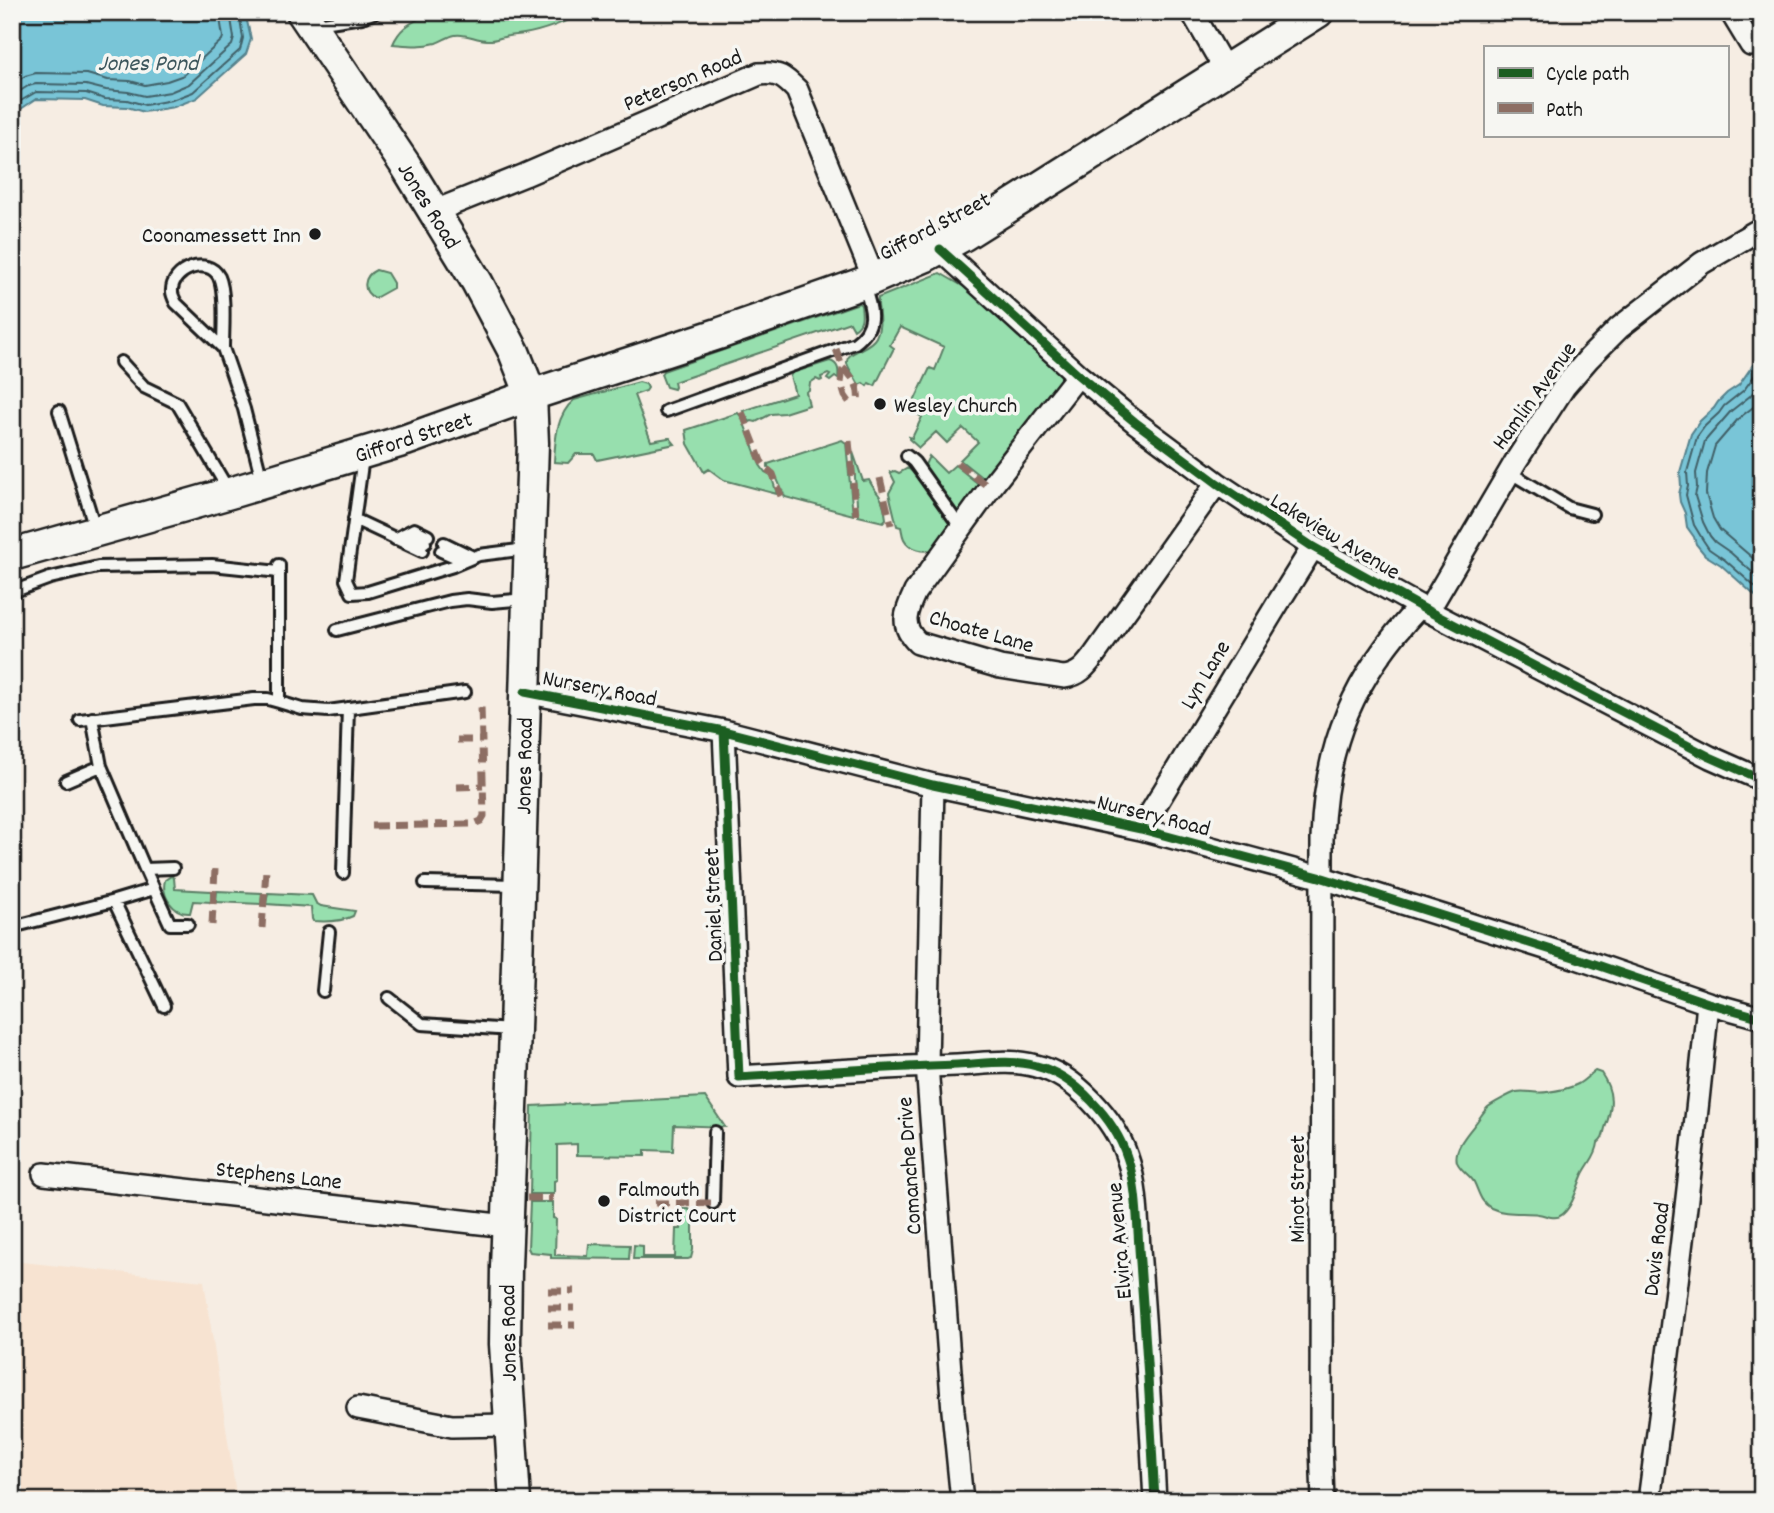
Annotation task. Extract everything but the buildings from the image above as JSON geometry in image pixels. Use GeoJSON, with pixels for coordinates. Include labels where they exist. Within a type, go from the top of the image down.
{"type":"FeatureCollection","features":[{"type":"Feature","properties":{"kind":"main road","name":"Gifford Street"},"geometry":{"type":"LineString","coordinates":[[12,555],[406,440],[869,281],[940,249],[1318,12]]}},
{"type":"Feature","properties":{"kind":"main road","name":"Jones Road"},"geometry":{"type":"LineString","coordinates":[[312,18],[477,282],[514,352],[531,395],[533,443],[505,1345],[515,1501]]}},
{"type":"Feature","properties":{"kind":"street"},"geometry":{"type":"LineString","coordinates":[[1192,12],[1226,71]]}},
{"type":"Feature","properties":{"kind":"street"},"geometry":{"type":"LineString","coordinates":[[1731,12],[1751,45]]}},
{"type":"Feature","properties":{"kind":"street","name":"Peterson Road"},"geometry":{"type":"LineString","coordinates":[[435,211],[759,74],[768,73],[784,77],[797,90],[869,281]]}},
{"type":"Feature","properties":{"kind":"street","name":"Hamlin Avenue"},"geometry":{"type":"LineString","coordinates":[[1323,878],[1325,794],[1332,757],[1340,729],[1371,669],[1395,635],[1423,609],[1564,387],[1589,358],[1619,328],[1702,263],[1762,228]]}},
{"type":"Feature","properties":{"kind":"street","name":"Lakeview Avenue"},"geometry":{"type":"LineString","coordinates":[[940,249],[1078,375],[1146,430],[1217,483],[1313,547],[1423,609],[1710,757],[1762,780]]}},
{"type":"Feature","properties":{"kind":"street","name":"Choate Lane"},"geometry":{"type":"LineString","coordinates":[[1078,375],[915,592],[906,615],[906,625],[910,635],[918,643],[1000,667],[1073,676],[1081,671],[1095,654],[1217,483]]}},
{"type":"Feature","properties":{"kind":"street","name":"Lyn Lane"},"geometry":{"type":"LineString","coordinates":[[1141,829],[1313,547]]}},
{"type":"Feature","properties":{"kind":"street","name":"Nursery Road"},"geometry":{"type":"LineString","coordinates":[[525,692],[724,731],[933,785],[1141,829],[1323,878],[1577,958],[1708,1003],[1762,1018]]}},
{"type":"Feature","properties":{"kind":"street","name":"Daniel Street"},"geometry":{"type":"LineString","coordinates":[[724,731],[739,1077]]}},
{"type":"Feature","properties":{"kind":"street","name":"Comanche Drive"},"geometry":{"type":"LineString","coordinates":[[933,785],[927,1066],[962,1501]]}},
{"type":"Feature","properties":{"kind":"street","name":"Minot Street"},"geometry":{"type":"LineString","coordinates":[[1323,878],[1323,1501]]}},
{"type":"Feature","properties":{"kind":"street","name":"Davis Road"},"geometry":{"type":"LineString","coordinates":[[1648,1501],[1671,1339],[1708,1003]]}},
{"type":"Feature","properties":{"kind":"street","name":"Elvira Avenue"},"geometry":{"type":"LineString","coordinates":[[739,1077],[1014,1063],[1035,1065],[1049,1070],[1080,1089],[1120,1140],[1133,1175],[1155,1501]]}},
{"type":"Feature","properties":{"kind":"street","name":"Stephens Lane"},"geometry":{"type":"LineString","coordinates":[[44,1174],[507,1226]]}},
{"type":"Feature","properties":{"kind":"street"},"geometry":{"type":"LineString","coordinates":[[358,1408],[452,1426],[509,1425]]}},
{"type":"Feature","properties":{"kind":"lane"},"geometry":{"type":"LineString","coordinates":[[312,18],[362,18],[376,12]]}},
{"type":"Feature","properties":{"kind":"lane"},"geometry":{"type":"LineString","coordinates":[[223,348],[176,303],[172,293],[177,278],[192,267],[209,267],[220,281],[223,348],[244,409],[263,483]]}},
{"type":"Feature","properties":{"kind":"lane"},"geometry":{"type":"LineString","coordinates":[[666,411],[855,343],[864,336],[872,319],[869,281]]}},
{"type":"Feature","properties":{"kind":"lane"},"geometry":{"type":"LineString","coordinates":[[121,362],[144,387],[177,403],[230,493]]}},
{"type":"Feature","properties":{"kind":"lane"},"geometry":{"type":"LineString","coordinates":[[59,411],[96,531]]}},
{"type":"Feature","properties":{"kind":"lane"},"geometry":{"type":"LineString","coordinates":[[364,452],[346,580],[352,593],[368,592],[469,559],[530,548]]}},
{"type":"Feature","properties":{"kind":"lane"},"geometry":{"type":"LineString","coordinates":[[907,456],[961,528]]}},
{"type":"Feature","properties":{"kind":"lane"},"geometry":{"type":"LineString","coordinates":[[1509,472],[1569,508],[1592,514]]}},
{"type":"Feature","properties":{"kind":"lane"},"geometry":{"type":"LineString","coordinates":[[354,520],[400,537],[425,543],[414,529],[400,537]]}},
{"type":"Feature","properties":{"kind":"lane"},"geometry":{"type":"LineString","coordinates":[[453,566],[441,551],[469,559]]}},
{"type":"Feature","properties":{"kind":"lane"},"geometry":{"type":"LineString","coordinates":[[12,592],[50,578],[98,567],[212,565],[279,569],[279,702]]}},
{"type":"Feature","properties":{"kind":"lane"},"geometry":{"type":"LineString","coordinates":[[337,630],[450,601],[528,599]]}},
{"type":"Feature","properties":{"kind":"lane"},"geometry":{"type":"LineString","coordinates":[[80,720],[254,699],[268,699],[302,709],[328,711],[465,692]]}},
{"type":"Feature","properties":{"kind":"lane"},"geometry":{"type":"LineString","coordinates":[[343,873],[348,708]]}},
{"type":"Feature","properties":{"kind":"lane"},"geometry":{"type":"LineString","coordinates":[[92,718],[101,766],[170,924],[188,924]]}},
{"type":"Feature","properties":{"kind":"lane"},"geometry":{"type":"LineString","coordinates":[[66,781],[101,766]]}},
{"type":"Feature","properties":{"kind":"lane"},"geometry":{"type":"LineString","coordinates":[[145,869],[173,868]]}},
{"type":"Feature","properties":{"kind":"lane"},"geometry":{"type":"LineString","coordinates":[[425,883],[519,885]]}},
{"type":"Feature","properties":{"kind":"lane"},"geometry":{"type":"LineString","coordinates":[[12,927],[154,889]]}},
{"type":"Feature","properties":{"kind":"lane"},"geometry":{"type":"LineString","coordinates":[[114,901],[163,1006]]}},
{"type":"Feature","properties":{"kind":"lane"},"geometry":{"type":"LineString","coordinates":[[323,991],[329,932]]}},
{"type":"Feature","properties":{"kind":"lane"},"geometry":{"type":"LineString","coordinates":[[389,998],[422,1024],[515,1030]]}},
{"type":"Feature","properties":{"kind":"lane"},"geometry":{"type":"LineString","coordinates":[[713,1203],[715,1132]]}},
{"type":"Feature","properties":{"kind":"shaded area"},"geometry":{"type":"Polygon","coordinates":[[[12,1261],[204,1281],[237,1501],[12,1501],[12,1261]]]}},
{"type":"Feature","properties":{"kind":"green space"},"geometry":{"type":"Polygon","coordinates":[[[431,12],[584,12],[531,33],[492,40],[459,35],[431,44],[393,44],[404,28],[431,12]]]}},
{"type":"Feature","properties":{"kind":"green space"},"geometry":{"type":"Polygon","coordinates":[[[376,270],[387,273],[393,288],[375,298],[367,292],[365,284],[368,276],[376,270]]]}},
{"type":"Feature","properties":{"kind":"green space"},"geometry":{"type":"Polygon","coordinates":[[[940,273],[966,288],[1063,377],[1062,382],[987,478],[980,476],[960,460],[978,442],[963,428],[947,443],[936,432],[919,448],[909,439],[922,417],[910,410],[930,368],[935,370],[944,347],[900,327],[890,345],[894,348],[875,386],[869,383],[867,386],[863,383],[859,385],[848,366],[848,357],[876,337],[879,322],[878,298],[940,273]]]}},
{"type":"Feature","properties":{"kind":"green space"},"geometry":{"type":"Polygon","coordinates":[[[859,303],[862,318],[854,329],[850,322],[674,382],[674,389],[666,387],[661,374],[663,371],[859,303]]]}},
{"type":"Feature","properties":{"kind":"green space"},"geometry":{"type":"Polygon","coordinates":[[[830,361],[838,368],[838,379],[835,377],[830,381],[827,379],[830,375],[828,374],[821,377],[820,381],[816,379],[810,383],[806,392],[809,405],[750,422],[743,411],[795,394],[790,376],[792,373],[830,361]]]}},
{"type":"Feature","properties":{"kind":"green space"},"geometry":{"type":"Polygon","coordinates":[[[639,382],[646,384],[648,388],[634,395],[651,441],[670,438],[675,444],[597,460],[594,454],[576,454],[568,463],[554,462],[560,421],[574,400],[639,382]]]}},
{"type":"Feature","properties":{"kind":"green space"},"geometry":{"type":"Polygon","coordinates":[[[738,413],[760,465],[771,475],[777,494],[724,480],[709,469],[704,472],[688,444],[686,430],[738,413]]]}},
{"type":"Feature","properties":{"kind":"green space"},"geometry":{"type":"Polygon","coordinates":[[[842,440],[846,443],[853,515],[785,497],[768,464],[842,440]]]}},
{"type":"Feature","properties":{"kind":"green space"},"geometry":{"type":"Polygon","coordinates":[[[853,452],[863,481],[869,480],[882,501],[886,519],[883,522],[858,516],[853,452]]]}},
{"type":"Feature","properties":{"kind":"green space"},"geometry":{"type":"Polygon","coordinates":[[[929,456],[946,473],[955,465],[976,482],[980,489],[962,511],[952,508],[931,479],[925,465],[929,456]]]}},
{"type":"Feature","properties":{"kind":"green space"},"geometry":{"type":"Polygon","coordinates":[[[908,468],[952,523],[940,543],[931,550],[914,548],[904,539],[901,527],[897,526],[889,493],[895,482],[890,472],[899,473],[908,468]]]}},
{"type":"Feature","properties":{"kind":"green space"},"geometry":{"type":"Polygon","coordinates":[[[171,876],[174,878],[175,889],[211,891],[211,902],[193,901],[190,913],[178,911],[165,892],[165,880],[171,876]]]}},
{"type":"Feature","properties":{"kind":"green space"},"geometry":{"type":"Polygon","coordinates":[[[217,891],[262,893],[261,904],[216,902],[217,891]]]}},
{"type":"Feature","properties":{"kind":"green space"},"geometry":{"type":"Polygon","coordinates":[[[268,893],[312,895],[321,906],[355,911],[353,916],[344,919],[313,921],[311,907],[266,904],[268,893]]]}},
{"type":"Feature","properties":{"kind":"green space"},"geometry":{"type":"Polygon","coordinates":[[[1595,1071],[1601,1073],[1608,1087],[1610,1113],[1596,1152],[1566,1210],[1560,1216],[1554,1217],[1502,1212],[1487,1206],[1472,1179],[1458,1165],[1456,1156],[1463,1139],[1485,1110],[1516,1092],[1543,1092],[1571,1087],[1595,1071]]]}},
{"type":"Feature","properties":{"kind":"green space"},"geometry":{"type":"Polygon","coordinates":[[[705,1097],[725,1127],[674,1125],[673,1151],[645,1150],[645,1156],[577,1155],[577,1144],[557,1145],[557,1180],[554,1181],[554,1194],[530,1194],[532,1106],[705,1097]]]}},
{"type":"Feature","properties":{"kind":"green space"},"geometry":{"type":"Polygon","coordinates":[[[530,1202],[553,1202],[553,1218],[556,1219],[555,1255],[588,1256],[589,1244],[630,1245],[629,1259],[551,1258],[551,1254],[530,1252],[530,1202]]]}},
{"type":"Feature","properties":{"kind":"green space"},"geometry":{"type":"Polygon","coordinates":[[[682,1209],[693,1213],[691,1258],[633,1259],[634,1245],[643,1246],[643,1257],[675,1257],[676,1229],[681,1229],[682,1209]]]}},
{"type":"Feature","properties":{"kind":"water","name":"Jones Pond"},"geometry":{"type":"Polygon","coordinates":[[[12,12],[245,12],[251,39],[246,54],[197,98],[174,107],[144,112],[127,107],[103,106],[85,100],[36,99],[12,115],[12,12]]]}},
{"type":"Feature","properties":{"kind":"water"},"geometry":{"type":"Polygon","coordinates":[[[1762,355],[1762,602],[1721,565],[1705,555],[1696,544],[1687,527],[1679,494],[1680,472],[1691,434],[1718,402],[1739,385],[1762,355]]]}},
{"type":"Feature","properties":{"kind":"marked path"},"geometry":{"type":"LineString","coordinates":[[836,349],[843,368],[841,383],[850,403]]}},
{"type":"Feature","properties":{"kind":"marked path"},"geometry":{"type":"LineString","coordinates":[[843,368],[855,382],[858,400]]}},
{"type":"Feature","properties":{"kind":"marked path"},"geometry":{"type":"LineString","coordinates":[[742,412],[761,461],[773,474],[781,496]]}},
{"type":"Feature","properties":{"kind":"marked path"},"geometry":{"type":"LineString","coordinates":[[849,441],[856,515]]}},
{"type":"Feature","properties":{"kind":"marked path"},"geometry":{"type":"LineString","coordinates":[[957,463],[990,488]]}},
{"type":"Feature","properties":{"kind":"marked path"},"geometry":{"type":"LineString","coordinates":[[880,478],[891,525]]}},
{"type":"Feature","properties":{"kind":"marked path"},"geometry":{"type":"LineString","coordinates":[[372,826],[474,824],[481,821],[484,816],[481,705]]}},
{"type":"Feature","properties":{"kind":"marked path"},"geometry":{"type":"LineString","coordinates":[[457,740],[482,740]]}},
{"type":"Feature","properties":{"kind":"marked path"},"geometry":{"type":"LineString","coordinates":[[457,787],[483,786]]}},
{"type":"Feature","properties":{"kind":"marked path"},"geometry":{"type":"LineString","coordinates":[[212,925],[215,869]]}},
{"type":"Feature","properties":{"kind":"marked path"},"geometry":{"type":"LineString","coordinates":[[262,928],[266,870]]}},
{"type":"Feature","properties":{"kind":"marked path"},"geometry":{"type":"LineString","coordinates":[[527,1198],[553,1198]]}},
{"type":"Feature","properties":{"kind":"marked path"},"geometry":{"type":"LineString","coordinates":[[655,1203],[713,1203]]}},
{"type":"Feature","properties":{"kind":"marked path"},"geometry":{"type":"LineString","coordinates":[[548,1291],[574,1291]]}},
{"type":"Feature","properties":{"kind":"marked path"},"geometry":{"type":"LineString","coordinates":[[548,1308],[574,1308]]}},
{"type":"Feature","properties":{"kind":"marked path"},"geometry":{"type":"LineString","coordinates":[[548,1325],[575,1325]]}},
{"type":"Feature","properties":{"kind":"cycle path"},"geometry":{"type":"LineString","coordinates":[[940,249],[1078,375],[1135,422],[1217,483],[1313,547],[1428,611],[1710,757],[1762,780]]}},
{"type":"Feature","properties":{"kind":"cycle path"},"geometry":{"type":"LineString","coordinates":[[525,692],[724,731],[933,785],[1141,829],[1323,878],[1577,958],[1708,1003],[1762,1018]]}},
{"type":"Feature","properties":{"kind":"cycle path"},"geometry":{"type":"LineString","coordinates":[[724,731],[739,1077],[1017,1063],[1051,1071],[1092,1101],[1121,1143],[1133,1181],[1155,1501]]}},
{"type":"Feature","properties":{"kind":"place","name":"Coonamessett Inn"},"geometry":{"type":"Point","coordinates":[315,234]}},
{"type":"Feature","properties":{"kind":"place","name":"Wesley Church"},"geometry":{"type":"Point","coordinates":[880,404]}},
{"type":"Feature","properties":{"kind":"place","name":"Falmouth District Court"},"geometry":{"type":"Point","coordinates":[604,1201]}}]}
